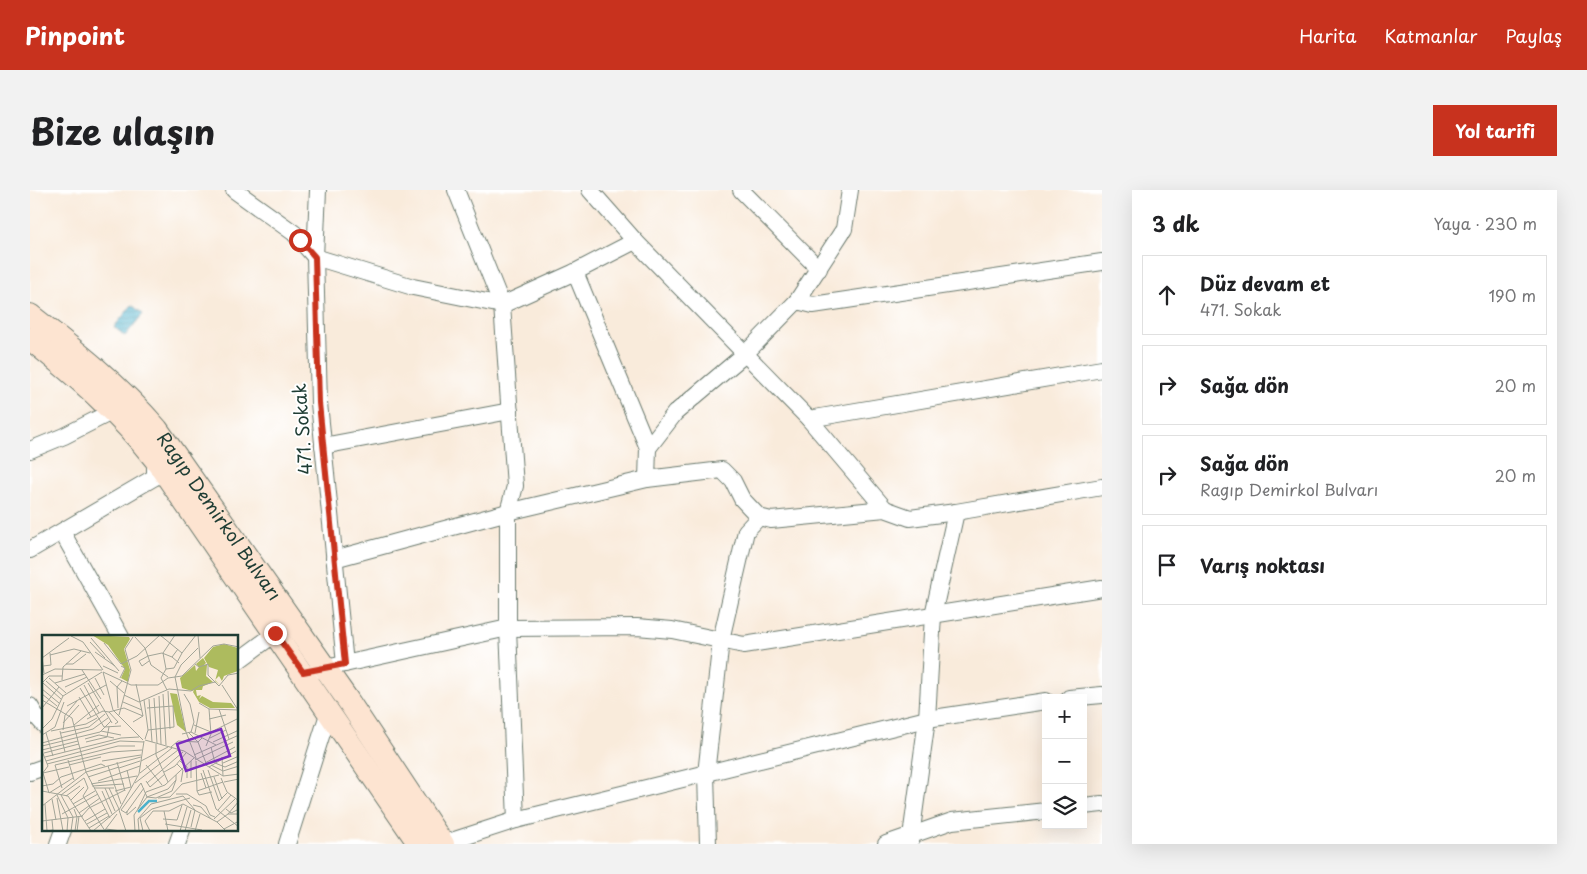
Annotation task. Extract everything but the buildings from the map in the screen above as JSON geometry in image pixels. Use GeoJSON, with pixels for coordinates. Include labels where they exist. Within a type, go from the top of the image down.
{"type":"FeatureCollection","features":[{"type":"Feature","properties":{"kind":"main road","name":"Ragıp Demirkol Bulvarı"},"geometry":{"type":"LineString","coordinates":[[30,315],[106,376],[146,416],[172,450],[284,627],[303,672],[419,844]]}},
{"type":"Feature","properties":{"kind":"main road","name":"Ragıp Demirkol Bulvarı"},"geometry":{"type":"LineString","coordinates":[[30,339],[73,373],[113,411],[140,440],[284,627],[335,666],[443,844]]}},
{"type":"Feature","properties":{"kind":"street"},"geometry":{"type":"LineString","coordinates":[[234,190],[294,233],[315,257],[413,287],[502,305],[635,242]]}},
{"type":"Feature","properties":{"kind":"street","name":"471. Sokak"},"geometry":{"type":"LineString","coordinates":[[318,190],[315,257],[319,403],[334,559],[335,666]]}},
{"type":"Feature","properties":{"kind":"street"},"geometry":{"type":"LineString","coordinates":[[456,190],[502,305],[515,486],[508,512],[508,628],[516,820]]}},
{"type":"Feature","properties":{"kind":"street"},"geometry":{"type":"LineString","coordinates":[[590,190],[635,242],[809,419],[885,509]]}},
{"type":"Feature","properties":{"kind":"street"},"geometry":{"type":"LineString","coordinates":[[741,190],[819,269]]}},
{"type":"Feature","properties":{"kind":"street"},"geometry":{"type":"LineString","coordinates":[[648,448],[675,413],[744,354],[797,301],[844,230],[850,190]]}},
{"type":"Feature","properties":{"kind":"street"},"geometry":{"type":"LineString","coordinates":[[797,301],[813,305],[1102,262]]}},
{"type":"Feature","properties":{"kind":"street"},"geometry":{"type":"LineString","coordinates":[[575,272],[648,448],[647,479]]}},
{"type":"Feature","properties":{"kind":"street"},"geometry":{"type":"LineString","coordinates":[[809,419],[1102,369]]}},
{"type":"Feature","properties":{"kind":"street"},"geometry":{"type":"LineString","coordinates":[[323,446],[510,410]]}},
{"type":"Feature","properties":{"kind":"street"},"geometry":{"type":"LineString","coordinates":[[30,450],[64,436],[113,411]]}},
{"type":"Feature","properties":{"kind":"street"},"geometry":{"type":"LineString","coordinates":[[30,550],[155,477],[155,459]]}},
{"type":"Feature","properties":{"kind":"street"},"geometry":{"type":"LineString","coordinates":[[334,559],[508,512],[647,479],[722,470],[733,481],[742,499],[759,517],[772,520],[885,509],[910,518],[1102,487]]}},
{"type":"Feature","properties":{"kind":"street"},"geometry":{"type":"LineString","coordinates":[[910,840],[927,719],[933,616],[956,512]]}},
{"type":"Feature","properties":{"kind":"street"},"geometry":{"type":"LineString","coordinates":[[708,844],[706,774],[721,640],[746,532],[759,517]]}},
{"type":"Feature","properties":{"kind":"street"},"geometry":{"type":"LineString","coordinates":[[62,532],[121,635]]}},
{"type":"Feature","properties":{"kind":"street"},"geometry":{"type":"LineString","coordinates":[[303,672],[508,628],[637,627],[672,630],[744,646],[1102,588]]}},
{"type":"Feature","properties":{"kind":"street"},"geometry":{"type":"LineString","coordinates":[[239,660],[284,627]]}},
{"type":"Feature","properties":{"kind":"street"},"geometry":{"type":"LineString","coordinates":[[1087,696],[1102,695]]}},
{"type":"Feature","properties":{"kind":"street"},"geometry":{"type":"LineString","coordinates":[[443,844],[516,820],[927,719],[1042,702]]}},
{"type":"Feature","properties":{"kind":"street"},"geometry":{"type":"LineString","coordinates":[[30,706],[42,723]]}},
{"type":"Feature","properties":{"kind":"street"},"geometry":{"type":"LineString","coordinates":[[287,844],[329,711]]}},
{"type":"Feature","properties":{"kind":"street"},"geometry":{"type":"LineString","coordinates":[[30,772],[42,768]]}},
{"type":"Feature","properties":{"kind":"street"},"geometry":{"type":"LineString","coordinates":[[1087,806],[1102,804]]}},
{"type":"Feature","properties":{"kind":"street"},"geometry":{"type":"LineString","coordinates":[[886,844],[910,840],[952,822],[1042,811]]}},
{"type":"Feature","properties":{"kind":"street"},"geometry":{"type":"LineString","coordinates":[[58,844],[62,832]]}},
{"type":"Feature","properties":{"kind":"water"},"geometry":{"type":"Polygon","coordinates":[[[132,305],[143,314],[125,336],[114,327],[132,305]]]}},
{"type":"Feature","properties":{"kind":"route"},"geometry":{"type":"LineString","coordinates":[[275,633],[303,672],[345,664],[319,403],[315,257],[300,240]]}}]}
